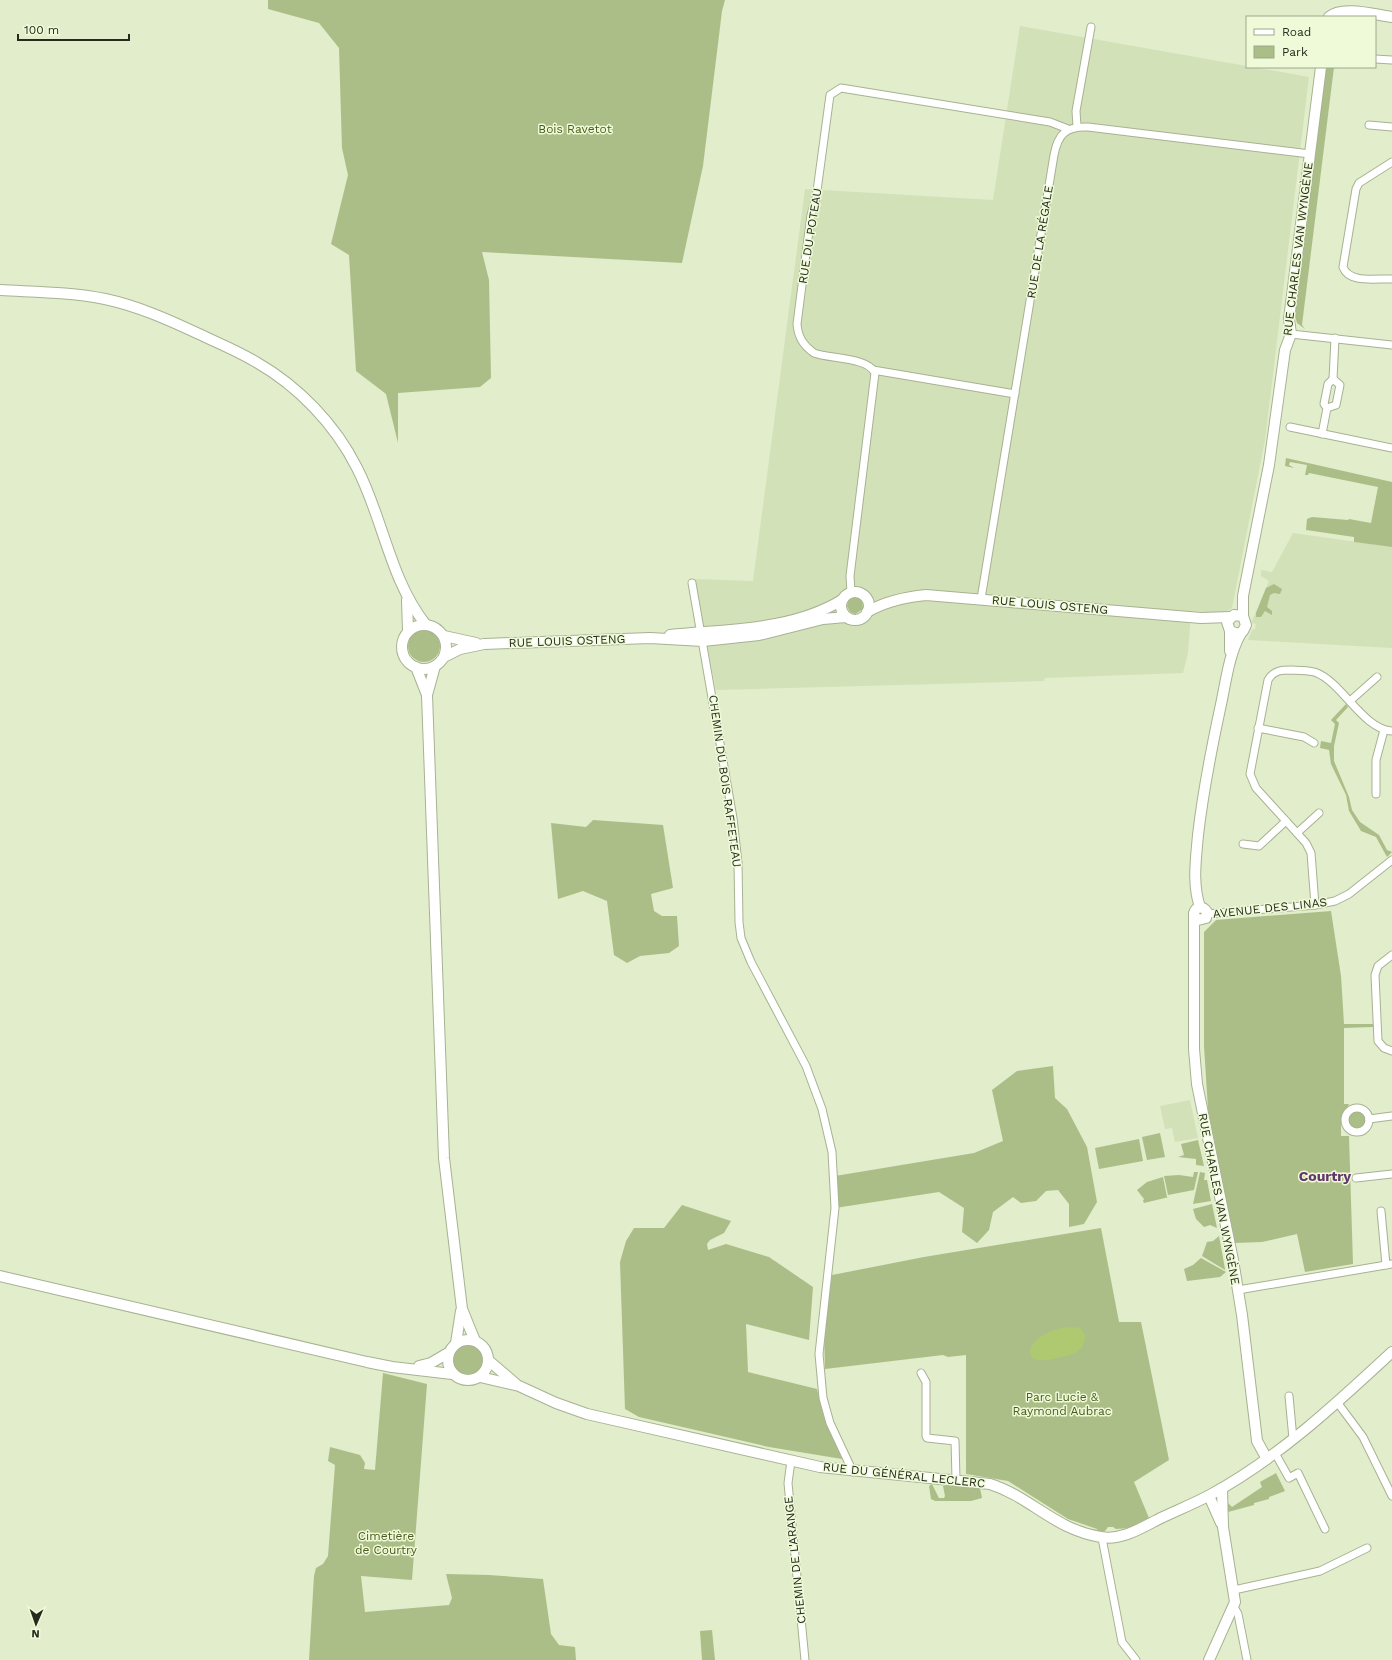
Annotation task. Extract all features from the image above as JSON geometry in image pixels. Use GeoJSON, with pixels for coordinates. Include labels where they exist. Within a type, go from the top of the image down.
{"type":"FeatureCollection","features":[{"type":"Feature","properties":{"kind":"street"},"geometry":{"type":"LineString","coordinates":[[1331,16],[1337,12],[1345,11],[1392,17]]}},
{"type":"Feature","properties":{"kind":"street"},"geometry":{"type":"LineString","coordinates":[[1077,126],[1076,112],[1091,27]]}},
{"type":"Feature","properties":{"kind":"street"},"geometry":{"type":"LineString","coordinates":[[1376,59],[1392,60]]}},
{"type":"Feature","properties":{"kind":"street","name":"RUE CHARLES VAN WYNGÈNE"},"geometry":{"type":"LineString","coordinates":[[1236,616],[1243,596],[1270,465],[1285,350],[1291,334],[1289,319],[1321,68]]}},
{"type":"Feature","properties":{"kind":"street","name":"RUE DU POTEAU"},"geometry":{"type":"LineString","coordinates":[[1015,394],[873,370],[862,363],[814,353],[803,344],[798,331],[811,215],[816,198],[830,95],[841,88],[1050,122],[1068,129]]}},
{"type":"Feature","properties":{"kind":"street"},"geometry":{"type":"LineString","coordinates":[[1369,125],[1392,127]]}},
{"type":"Feature","properties":{"kind":"street"},"geometry":{"type":"LineString","coordinates":[[1068,129],[1077,126],[1310,154]]}},
{"type":"Feature","properties":{"kind":"street","name":"RUE DE LA RÉGALE"},"geometry":{"type":"LineString","coordinates":[[981,599],[1056,144],[1060,136],[1068,129]]}},
{"type":"Feature","properties":{"kind":"street"},"geometry":{"type":"LineString","coordinates":[[1392,162],[1359,183],[1356,189],[1343,267],[1346,273],[1355,278],[1392,279]]}},
{"type":"Feature","properties":{"kind":"street"},"geometry":{"type":"LineString","coordinates":[[0,290],[88,296],[138,309],[183,327],[255,361],[284,380],[319,412],[349,452],[367,488],[407,598],[426,625]]}},
{"type":"Feature","properties":{"kind":"street"},"geometry":{"type":"LineString","coordinates":[[1291,334],[1392,345]]}},
{"type":"Feature","properties":{"kind":"street"},"geometry":{"type":"LineString","coordinates":[[1322,434],[1327,408],[1324,404],[1328,384],[1333,379],[1335,338]]}},
{"type":"Feature","properties":{"kind":"street"},"geometry":{"type":"LineString","coordinates":[[851,592],[850,576],[875,380],[873,370]]}},
{"type":"Feature","properties":{"kind":"street"},"geometry":{"type":"LineString","coordinates":[[1327,408],[1336,405],[1339,391],[1340,384],[1333,379]]}},
{"type":"Feature","properties":{"kind":"street"},"geometry":{"type":"LineString","coordinates":[[1290,427],[1392,448]]}},
{"type":"Feature","properties":{"kind":"street","name":"CHEMIN DU BOIS RAFFETEAU"},"geometry":{"type":"LineString","coordinates":[[692,583],[736,842],[739,875],[739,922],[741,938],[749,958],[806,1066],[822,1109],[832,1152],[835,1208],[819,1354],[823,1398],[830,1423],[853,1472]]}},
{"type":"Feature","properties":{"kind":"street"},"geometry":{"type":"LineString","coordinates":[[851,592],[861,593],[865,596],[868,604],[867,612],[858,619],[846,616],[842,610],[842,600],[851,592]]}},
{"type":"Feature","properties":{"kind":"street","name":"RUE LOUIS OSTENG"},"geometry":{"type":"LineString","coordinates":[[865,596],[899,598],[926,595],[1201,618],[1236,616]]}},
{"type":"Feature","properties":{"kind":"street"},"geometry":{"type":"LineString","coordinates":[[407,598],[408,631],[403,641],[402,650],[408,662],[416,667],[426,669],[435,666],[444,657],[446,647],[444,636],[436,628],[426,625],[415,627],[408,631]]}},
{"type":"Feature","properties":{"kind":"street","name":"RUE LOUIS OSTENG"},"geometry":{"type":"LineString","coordinates":[[867,612],[880,605],[899,598]]}},
{"type":"Feature","properties":{"kind":"street","name":"RUE LOUIS OSTENG"},"geometry":{"type":"LineString","coordinates":[[702,637],[775,624],[821,611],[842,600]]}},
{"type":"Feature","properties":{"kind":"street","name":"RUE LOUIS OSTENG"},"geometry":{"type":"LineString","coordinates":[[444,657],[460,649],[484,644],[759,635],[823,619],[846,616]]}},
{"type":"Feature","properties":{"kind":"street"},"geometry":{"type":"LineString","coordinates":[[1201,914],[1196,897],[1195,878],[1200,814],[1230,660],[1241,633],[1246,625],[1236,616],[1227,622],[1229,629],[1230,660]]}},
{"type":"Feature","properties":{"kind":"street","name":"RUE LOUIS OSTENG"},"geometry":{"type":"LineString","coordinates":[[1201,618],[1229,629]]}},
{"type":"Feature","properties":{"kind":"street"},"geometry":{"type":"LineString","coordinates":[[1229,629],[1235,634],[1241,633]]}},
{"type":"Feature","properties":{"kind":"street","name":"RUE LOUIS OSTENG"},"geometry":{"type":"LineString","coordinates":[[444,636],[484,644]]}},
{"type":"Feature","properties":{"kind":"street"},"geometry":{"type":"LineString","coordinates":[[0,1276],[392,1367],[413,1368],[452,1374],[462,1380],[474,1380],[480,1377],[484,1372],[488,1360],[484,1348],[475,1341],[462,1309],[444,1158],[427,695],[435,666]]}},
{"type":"Feature","properties":{"kind":"street"},"geometry":{"type":"LineString","coordinates":[[416,667],[427,695]]}},
{"type":"Feature","properties":{"kind":"street"},"geometry":{"type":"LineString","coordinates":[[1315,905],[1311,853],[1306,843],[1256,788],[1251,780],[1250,769],[1268,680],[1273,674],[1281,670],[1319,673],[1373,723],[1384,730],[1392,731]]}},
{"type":"Feature","properties":{"kind":"street"},"geometry":{"type":"LineString","coordinates":[[1350,701],[1377,677]]}},
{"type":"Feature","properties":{"kind":"street"},"geometry":{"type":"LineString","coordinates":[[1258,728],[1304,737],[1314,743]]}},
{"type":"Feature","properties":{"kind":"street"},"geometry":{"type":"LineString","coordinates":[[1376,794],[1376,760],[1384,730]]}},
{"type":"Feature","properties":{"kind":"street"},"geometry":{"type":"LineString","coordinates":[[1297,833],[1320,813]]}},
{"type":"Feature","properties":{"kind":"street"},"geometry":{"type":"LineString","coordinates":[[1244,844],[1259,846],[1286,822]]}},
{"type":"Feature","properties":{"kind":"street","name":"AVENUE DES LINAS"},"geometry":{"type":"LineString","coordinates":[[1201,914],[1328,903],[1345,897],[1392,860]]}},
{"type":"Feature","properties":{"kind":"street","name":"RUE CHARLES VAN WYNGÈNE"},"geometry":{"type":"LineString","coordinates":[[1201,914],[1195,937],[1194,1049],[1197,1084],[1238,1290],[1257,1441],[1271,1456]]}},
{"type":"Feature","properties":{"kind":"street"},"geometry":{"type":"LineString","coordinates":[[1392,955],[1378,966],[1375,975],[1378,1041],[1384,1048],[1392,1050]]}},
{"type":"Feature","properties":{"kind":"street"},"geometry":{"type":"LineString","coordinates":[[1369,1119],[1392,1116]]}},
{"type":"Feature","properties":{"kind":"street"},"geometry":{"type":"LineString","coordinates":[[1356,1178],[1392,1174]]}},
{"type":"Feature","properties":{"kind":"street"},"geometry":{"type":"LineString","coordinates":[[1238,1290],[1389,1264],[1381,1210]]}},
{"type":"Feature","properties":{"kind":"street"},"geometry":{"type":"LineString","coordinates":[[413,1368],[432,1363],[448,1354],[456,1343],[462,1309]]}},
{"type":"Feature","properties":{"kind":"street"},"geometry":{"type":"LineString","coordinates":[[456,1343],[462,1340],[475,1341]]}},
{"type":"Feature","properties":{"kind":"street","name":"RUE DU GÉNÉRAL LECLERC"},"geometry":{"type":"LineString","coordinates":[[480,1377],[519,1386],[556,1403],[587,1414],[791,1461],[853,1472],[956,1479],[990,1484],[1001,1487],[1069,1528],[1102,1538],[1118,1537],[1129,1534],[1209,1496],[1222,1488],[1271,1456],[1293,1439],[1338,1402],[1392,1352]]}},
{"type":"Feature","properties":{"kind":"street"},"geometry":{"type":"LineString","coordinates":[[448,1354],[447,1360],[452,1374]]}},
{"type":"Feature","properties":{"kind":"street","name":"RUE DU GÉNÉRAL LECLERC"},"geometry":{"type":"LineString","coordinates":[[488,1360],[519,1386]]}},
{"type":"Feature","properties":{"kind":"street"},"geometry":{"type":"LineString","coordinates":[[921,1373],[926,1382],[926,1436],[927,1438],[955,1441],[956,1479]]}},
{"type":"Feature","properties":{"kind":"street"},"geometry":{"type":"LineString","coordinates":[[1289,1396],[1293,1439]]}},
{"type":"Feature","properties":{"kind":"street"},"geometry":{"type":"LineString","coordinates":[[1338,1402],[1363,1437],[1392,1496]]}},
{"type":"Feature","properties":{"kind":"street"},"geometry":{"type":"LineString","coordinates":[[1271,1456],[1289,1478],[1298,1473],[1325,1529]]}},
{"type":"Feature","properties":{"kind":"street","name":"CHEMIN DE L'ARANGE"},"geometry":{"type":"LineString","coordinates":[[791,1461],[788,1483],[805,1660]]}},
{"type":"Feature","properties":{"kind":"street"},"geometry":{"type":"LineString","coordinates":[[1209,1660],[1234,1608],[1234,1590],[1223,1527],[1222,1488]]}},
{"type":"Feature","properties":{"kind":"street"},"geometry":{"type":"LineString","coordinates":[[1209,1496],[1223,1527]]}},
{"type":"Feature","properties":{"kind":"street"},"geometry":{"type":"LineString","coordinates":[[1102,1538],[1122,1642],[1136,1660]]}},
{"type":"Feature","properties":{"kind":"street"},"geometry":{"type":"LineString","coordinates":[[1234,1590],[1320,1571],[1367,1548]]}},
{"type":"Feature","properties":{"kind":"street"},"geometry":{"type":"LineString","coordinates":[[1234,1608],[1238,1614],[1247,1660]]}},
{"type":"Feature","properties":{"kind":"shaded area"},"geometry":{"type":"Polygon","coordinates":[[[1020,26],[1246,66],[1246,68],[1258,68],[1309,77],[1265,440],[1232,608],[1223,613],[1191,611],[1188,653],[1183,673],[1045,678],[1044,681],[716,690],[694,579],[753,581],[805,189],[993,200],[1020,26]]]}},
{"type":"Feature","properties":{"kind":"shaded area"},"geometry":{"type":"Polygon","coordinates":[[[1293,533],[1392,547],[1392,648],[1248,640],[1252,630],[1255,629],[1256,624],[1252,623],[1252,621],[1269,581],[1261,576],[1261,570],[1272,572],[1293,533]]]}},
{"type":"Feature","properties":{"kind":"shaded area"},"geometry":{"type":"Polygon","coordinates":[[[1190,1100],[1198,1138],[1175,1142],[1172,1128],[1165,1129],[1160,1106],[1190,1100]]]}},
{"type":"Feature","properties":{"kind":"shaded area"},"geometry":{"type":"Polygon","coordinates":[[[1070,1327],[1080,1328],[1085,1335],[1083,1346],[1080,1350],[1072,1354],[1051,1359],[1041,1360],[1032,1358],[1030,1350],[1041,1336],[1058,1329],[1070,1327]]]}},
{"type":"Feature","properties":{"kind":"green space","name":"Bois Ravetot"},"geometry":{"type":"Polygon","coordinates":[[[268,0],[725,0],[722,11],[703,166],[682,263],[482,252],[489,280],[491,378],[480,387],[398,393],[398,443],[386,394],[356,371],[349,255],[331,244],[348,175],[342,148],[339,48],[319,23],[268,9],[268,0]]]}},
{"type":"Feature","properties":{"kind":"green space"},"geometry":{"type":"Polygon","coordinates":[[[1326,68],[1334,68],[1302,325],[1305,329],[1297,323],[1295,316],[1326,68]]]}},
{"type":"Feature","properties":{"kind":"green space"},"geometry":{"type":"Polygon","coordinates":[[[1286,458],[1392,482],[1392,547],[1354,542],[1354,537],[1306,530],[1307,519],[1312,517],[1349,519],[1371,523],[1378,487],[1309,473],[1308,475],[1305,475],[1307,465],[1290,462],[1289,465],[1294,468],[1285,466],[1286,458]]]}},
{"type":"Feature","properties":{"kind":"green space"},"geometry":{"type":"Polygon","coordinates":[[[1274,584],[1282,589],[1280,594],[1274,593],[1270,595],[1267,607],[1272,611],[1272,615],[1265,611],[1261,617],[1256,617],[1256,613],[1266,588],[1274,584]]]}},
{"type":"Feature","properties":{"kind":"green space"},"geometry":{"type":"Polygon","coordinates":[[[856,597],[862,600],[863,609],[855,614],[850,612],[847,606],[849,599],[856,597]]]}},
{"type":"Feature","properties":{"kind":"green space"},"geometry":{"type":"Polygon","coordinates":[[[421,630],[427,630],[437,637],[440,646],[439,652],[433,659],[427,662],[421,662],[411,655],[408,649],[408,643],[415,633],[421,630]]]}},
{"type":"Feature","properties":{"kind":"green space"},"geometry":{"type":"Polygon","coordinates":[[[1346,704],[1348,707],[1336,720],[1339,723],[1334,746],[1334,761],[1349,797],[1352,810],[1360,822],[1379,835],[1387,850],[1392,852],[1387,857],[1376,837],[1361,831],[1349,811],[1346,795],[1331,764],[1329,750],[1320,748],[1321,741],[1331,743],[1335,724],[1331,720],[1346,704]]]}},
{"type":"Feature","properties":{"kind":"green space"},"geometry":{"type":"Polygon","coordinates":[[[593,820],[663,825],[673,888],[651,894],[654,911],[662,916],[677,916],[679,946],[669,953],[640,956],[627,963],[614,955],[607,901],[583,891],[558,899],[551,823],[586,827],[593,820]]]}},
{"type":"Feature","properties":{"kind":"green space"},"geometry":{"type":"Polygon","coordinates":[[[1331,911],[1341,976],[1344,1024],[1373,1024],[1373,1027],[1344,1028],[1344,1104],[1349,1104],[1343,1118],[1341,1118],[1341,1136],[1349,1136],[1353,1264],[1305,1272],[1297,1234],[1262,1242],[1235,1243],[1208,1109],[1204,1046],[1204,932],[1216,920],[1331,911]]]}},
{"type":"Feature","properties":{"kind":"green space"},"geometry":{"type":"Polygon","coordinates":[[[1053,1066],[1055,1098],[1067,1109],[1087,1147],[1097,1202],[1084,1224],[1069,1227],[1069,1204],[1058,1190],[1046,1191],[1036,1201],[1021,1203],[1013,1197],[993,1212],[989,1230],[977,1243],[962,1232],[964,1208],[939,1192],[835,1208],[835,1176],[974,1153],[1003,1141],[992,1090],[1017,1071],[1053,1066]]]}},
{"type":"Feature","properties":{"kind":"green space"},"geometry":{"type":"Polygon","coordinates":[[[1357,1111],[1363,1114],[1366,1120],[1363,1126],[1357,1129],[1351,1126],[1348,1120],[1351,1114],[1357,1111]]]}},
{"type":"Feature","properties":{"kind":"green space"},"geometry":{"type":"Polygon","coordinates":[[[1160,1133],[1165,1157],[1147,1160],[1142,1137],[1160,1133]]]}},
{"type":"Feature","properties":{"kind":"green space"},"geometry":{"type":"Polygon","coordinates":[[[1139,1139],[1143,1161],[1099,1169],[1095,1148],[1139,1139]]]}},
{"type":"Feature","properties":{"kind":"green space"},"geometry":{"type":"Polygon","coordinates":[[[1198,1140],[1204,1166],[1196,1165],[1196,1159],[1178,1157],[1184,1155],[1181,1144],[1198,1140]]]}},
{"type":"Feature","properties":{"kind":"green space"},"geometry":{"type":"Polygon","coordinates":[[[1194,1172],[1198,1172],[1194,1190],[1168,1195],[1164,1176],[1179,1175],[1193,1177],[1194,1172]]]}},
{"type":"Feature","properties":{"kind":"green space"},"geometry":{"type":"Polygon","coordinates":[[[1200,1172],[1205,1173],[1204,1180],[1207,1180],[1211,1201],[1193,1204],[1200,1172]]]}},
{"type":"Feature","properties":{"kind":"green space"},"geometry":{"type":"Polygon","coordinates":[[[1163,1177],[1167,1197],[1169,1197],[1144,1203],[1144,1199],[1137,1190],[1147,1182],[1163,1177]]]}},
{"type":"Feature","properties":{"kind":"green space"},"geometry":{"type":"Polygon","coordinates":[[[1212,1204],[1217,1228],[1210,1225],[1204,1227],[1196,1219],[1193,1209],[1212,1204]]]}},
{"type":"Feature","properties":{"kind":"green space"},"geometry":{"type":"Polygon","coordinates":[[[682,1205],[731,1221],[724,1233],[710,1240],[707,1244],[708,1250],[726,1244],[769,1257],[813,1287],[809,1340],[746,1324],[748,1372],[817,1389],[824,1418],[842,1459],[769,1447],[639,1417],[625,1409],[620,1262],[626,1241],[634,1228],[664,1228],[682,1205]]]}},
{"type":"Feature","properties":{"kind":"green space","name":"Parc Lucie & Raymond Aubrac"},"geometry":{"type":"Polygon","coordinates":[[[1101,1228],[1119,1322],[1141,1322],[1169,1460],[1134,1482],[1149,1518],[1129,1528],[1116,1529],[1113,1527],[1108,1527],[1105,1531],[1098,1532],[1097,1529],[1068,1519],[1008,1481],[966,1474],[966,1355],[948,1357],[943,1355],[825,1369],[824,1334],[832,1275],[924,1257],[1101,1228]]]}},
{"type":"Feature","properties":{"kind":"green space"},"geometry":{"type":"Polygon","coordinates":[[[1219,1236],[1225,1270],[1202,1256],[1207,1242],[1213,1241],[1219,1236]]]}},
{"type":"Feature","properties":{"kind":"green space"},"geometry":{"type":"Polygon","coordinates":[[[1201,1258],[1226,1272],[1220,1277],[1187,1281],[1184,1269],[1193,1265],[1201,1258]]]}},
{"type":"Feature","properties":{"kind":"green space"},"geometry":{"type":"Polygon","coordinates":[[[468,1345],[479,1349],[483,1360],[479,1371],[468,1375],[457,1371],[453,1360],[457,1349],[468,1345]]]}},
{"type":"Feature","properties":{"kind":"green space","name":"Cimetière de Courtry"},"geometry":{"type":"Polygon","coordinates":[[[383,1373],[427,1384],[412,1580],[361,1576],[365,1612],[449,1605],[452,1598],[446,1574],[489,1575],[543,1579],[551,1634],[559,1645],[575,1647],[576,1660],[309,1660],[314,1576],[316,1568],[323,1564],[328,1556],[335,1465],[328,1461],[330,1447],[360,1455],[365,1463],[364,1469],[375,1470],[383,1373]]]}},
{"type":"Feature","properties":{"kind":"green space"},"geometry":{"type":"Polygon","coordinates":[[[1276,1473],[1285,1491],[1269,1497],[1269,1499],[1254,1503],[1254,1505],[1228,1512],[1228,1503],[1232,1507],[1262,1487],[1260,1482],[1276,1473]]]}},
{"type":"Feature","properties":{"kind":"green space"},"geometry":{"type":"Polygon","coordinates":[[[932,1484],[939,1498],[944,1498],[945,1496],[943,1486],[962,1484],[980,1488],[982,1498],[971,1501],[935,1501],[931,1499],[929,1486],[932,1484]]]}},
{"type":"Feature","properties":{"kind":"green space"},"geometry":{"type":"Polygon","coordinates":[[[712,1630],[715,1660],[702,1660],[700,1631],[712,1630]]]}},
{"type":"Feature","properties":{"kind":"district","name":"Courtry"},"geometry":{"type":"Point","coordinates":[1325,1176]}}]}
